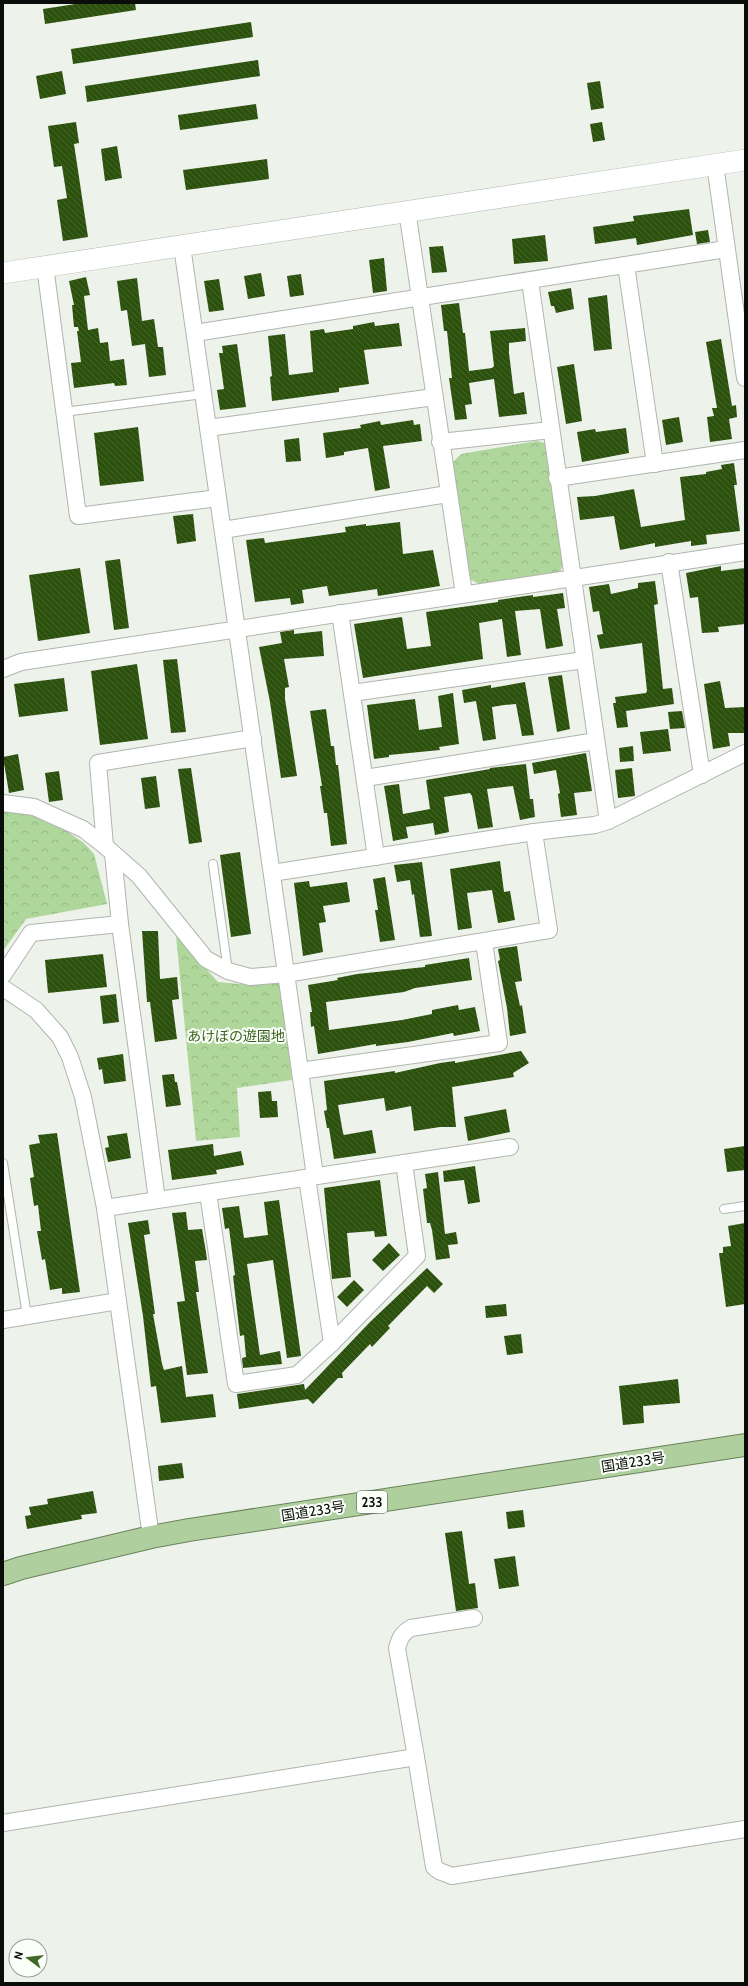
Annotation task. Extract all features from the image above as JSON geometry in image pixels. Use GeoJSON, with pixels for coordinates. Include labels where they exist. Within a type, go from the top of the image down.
{"type":"FeatureCollection","features":[{"type":"Feature","properties":{"kind":"highway","name":"国道233号"},"geometry":{"type":"LineString","coordinates":[[9,1569],[151,1537],[745,1445]]}},
{"type":"Feature","properties":{"kind":"street"},"geometry":{"type":"LineString","coordinates":[[3,273],[407,210],[745,160]]}},
{"type":"Feature","properties":{"kind":"street"},"geometry":{"type":"LineString","coordinates":[[715,164],[745,378]]}},
{"type":"Feature","properties":{"kind":"street"},"geometry":{"type":"LineString","coordinates":[[407,210],[440,442],[464,594]]}},
{"type":"Feature","properties":{"kind":"street"},"geometry":{"type":"LineString","coordinates":[[182,246],[300,1071],[311,1177],[332,1343]]}},
{"type":"Feature","properties":{"kind":"street"},"geometry":{"type":"LineString","coordinates":[[195,333],[726,249]]}},
{"type":"Feature","properties":{"kind":"street"},"geometry":{"type":"LineString","coordinates":[[626,265],[655,464]]}},
{"type":"Feature","properties":{"kind":"street"},"geometry":{"type":"LineString","coordinates":[[44,266],[78,516],[218,498]]}},
{"type":"Feature","properties":{"kind":"street"},"geometry":{"type":"LineString","coordinates":[[530,281],[571,578],[608,821]]}},
{"type":"Feature","properties":{"kind":"street"},"geometry":{"type":"LineString","coordinates":[[208,428],[434,396]]}},
{"type":"Feature","properties":{"kind":"street"},"geometry":{"type":"LineString","coordinates":[[440,442],[551,430]]}},
{"type":"Feature","properties":{"kind":"street"},"geometry":{"type":"LineString","coordinates":[[557,478],[745,450]]}},
{"type":"Feature","properties":{"kind":"street"},"geometry":{"type":"LineString","coordinates":[[223,530],[448,494]]}},
{"type":"Feature","properties":{"kind":"street"},"geometry":{"type":"LineString","coordinates":[[3,669],[21,662],[669,562],[745,552]]}},
{"type":"Feature","properties":{"kind":"street"},"geometry":{"type":"LineString","coordinates":[[669,562],[702,775]]}},
{"type":"Feature","properties":{"kind":"street"},"geometry":{"type":"LineString","coordinates":[[340,613],[376,857]]}},
{"type":"Feature","properties":{"kind":"street"},"geometry":{"type":"LineString","coordinates":[[352,693],[584,660]]}},
{"type":"Feature","properties":{"kind":"street"},"geometry":{"type":"LineString","coordinates":[[157,1200],[98,763],[253,738]]}},
{"type":"Feature","properties":{"kind":"street"},"geometry":{"type":"LineString","coordinates":[[365,778],[596,741]]}},
{"type":"Feature","properties":{"kind":"street"},"geometry":{"type":"LineString","coordinates":[[272,873],[534,832],[595,825],[608,821],[745,753]]}},
{"type":"Feature","properties":{"kind":"street"},"geometry":{"type":"LineString","coordinates":[[3,803],[34,807],[83,829],[139,876],[206,959],[228,971],[250,977],[286,974],[549,930],[534,832]]}},
{"type":"Feature","properties":{"kind":"street"},"geometry":{"type":"LineString","coordinates":[[3,975],[31,933],[120,924]]}},
{"type":"Feature","properties":{"kind":"street"},"geometry":{"type":"LineString","coordinates":[[300,1071],[499,1043],[484,942]]}},
{"type":"Feature","properties":{"kind":"street"},"geometry":{"type":"LineString","coordinates":[[3,988],[36,1010],[60,1037],[70,1057],[83,1097],[105,1208],[151,1537]]}},
{"type":"Feature","properties":{"kind":"street"},"geometry":{"type":"LineString","coordinates":[[105,1208],[510,1147]]}},
{"type":"Feature","properties":{"kind":"street"},"geometry":{"type":"LineString","coordinates":[[208,1193],[236,1384],[297,1375],[332,1343],[417,1256],[404,1163]]}},
{"type":"Feature","properties":{"kind":"street"},"geometry":{"type":"LineString","coordinates":[[3,1320],[118,1301]]}},
{"type":"Feature","properties":{"kind":"street"},"geometry":{"type":"LineString","coordinates":[[474,1618],[411,1628],[404,1632],[400,1638],[397,1648],[434,1867],[439,1871],[452,1876],[745,1829]]}},
{"type":"Feature","properties":{"kind":"street"},"geometry":{"type":"LineString","coordinates":[[3,1823],[416,1757]]}},
{"type":"Feature","properties":{"kind":"lane"},"geometry":{"type":"LineString","coordinates":[[64,412],[204,394]]}},
{"type":"Feature","properties":{"kind":"lane"},"geometry":{"type":"LineString","coordinates":[[213,864],[228,971]]}},
{"type":"Feature","properties":{"kind":"lane"},"geometry":{"type":"LineString","coordinates":[[3,1163],[27,1316]]}},
{"type":"Feature","properties":{"kind":"lane"},"geometry":{"type":"LineString","coordinates":[[724,1209],[745,1206]]}},
{"type":"Feature","properties":{"kind":"green space"},"geometry":{"type":"Polygon","coordinates":[[[537,441],[545,443],[563,564],[560,572],[479,584],[468,578],[453,462],[461,454],[537,441]]]}},
{"type":"Feature","properties":{"kind":"green space"},"geometry":{"type":"Polygon","coordinates":[[[3,810],[49,819],[84,843],[94,854],[107,904],[26,919],[3,951],[3,810]]]}},
{"type":"Feature","properties":{"kind":"green space","name":"あけぼの遊園地"},"geometry":{"type":"Polygon","coordinates":[[[176,936],[218,982],[252,985],[281,983],[292,1080],[237,1088],[240,1137],[196,1141],[176,936]]]}},
{"type":"Feature","properties":{"kind":"building"},"geometry":{"type":"Polygon","coordinates":[[[82,3],[135,3],[136,10],[45,24],[43,9],[82,3]]]}},
{"type":"Feature","properties":{"kind":"building"},"geometry":{"type":"Polygon","coordinates":[[[251,22],[253,37],[73,64],[71,49],[251,22]]]}},
{"type":"Feature","properties":{"kind":"building"},"geometry":{"type":"Polygon","coordinates":[[[258,60],[260,76],[87,102],[85,86],[258,60]]]}},
{"type":"Feature","properties":{"kind":"building"},"geometry":{"type":"Polygon","coordinates":[[[62,71],[66,94],[40,99],[36,76],[62,71]]]}},
{"type":"Feature","properties":{"kind":"building"},"geometry":{"type":"Polygon","coordinates":[[[600,81],[604,108],[591,110],[587,83],[600,81]]]}},
{"type":"Feature","properties":{"kind":"building"},"geometry":{"type":"Polygon","coordinates":[[[256,104],[258,119],[180,130],[178,115],[256,104]]]}},
{"type":"Feature","properties":{"kind":"building"},"geometry":{"type":"Polygon","coordinates":[[[76,122],[79,143],[74,144],[88,237],[63,241],[57,200],[67,198],[62,166],[54,167],[48,126],[76,122]]]}},
{"type":"Feature","properties":{"kind":"building"},"geometry":{"type":"Polygon","coordinates":[[[602,122],[605,140],[593,142],[590,124],[602,122]]]}},
{"type":"Feature","properties":{"kind":"building"},"geometry":{"type":"Polygon","coordinates":[[[117,146],[122,178],[105,181],[101,149],[117,146]]]}},
{"type":"Feature","properties":{"kind":"building"},"geometry":{"type":"Polygon","coordinates":[[[267,159],[269,179],[186,190],[183,170],[267,159]]]}},
{"type":"Feature","properties":{"kind":"building"},"geometry":{"type":"Polygon","coordinates":[[[689,209],[693,235],[637,245],[636,238],[595,244],[593,227],[634,221],[633,216],[689,209]]]}},
{"type":"Feature","properties":{"kind":"building"},"geometry":{"type":"Polygon","coordinates":[[[708,230],[710,242],[697,244],[695,232],[708,230]]]}},
{"type":"Feature","properties":{"kind":"building"},"geometry":{"type":"Polygon","coordinates":[[[545,235],[548,261],[514,264],[512,239],[545,235]]]}},
{"type":"Feature","properties":{"kind":"building"},"geometry":{"type":"Polygon","coordinates":[[[443,246],[447,272],[432,273],[429,247],[443,246]]]}},
{"type":"Feature","properties":{"kind":"building"},"geometry":{"type":"Polygon","coordinates":[[[384,258],[387,291],[373,293],[369,260],[384,258]]]}},
{"type":"Feature","properties":{"kind":"building"},"geometry":{"type":"Polygon","coordinates":[[[261,273],[265,296],[248,299],[244,276],[261,273]]]}},
{"type":"Feature","properties":{"kind":"building"},"geometry":{"type":"Polygon","coordinates":[[[301,274],[304,295],[290,297],[287,276],[301,274]]]}},
{"type":"Feature","properties":{"kind":"building"},"geometry":{"type":"Polygon","coordinates":[[[86,277],[90,295],[84,296],[88,330],[98,328],[100,343],[108,342],[110,361],[124,359],[127,385],[115,386],[114,383],[74,388],[71,363],[81,362],[77,331],[79,331],[78,327],[74,327],[72,305],[74,305],[69,281],[86,277]]]}},
{"type":"Feature","properties":{"kind":"building"},"geometry":{"type":"Polygon","coordinates":[[[137,278],[142,321],[154,319],[158,347],[163,347],[166,375],[149,377],[145,344],[132,346],[127,310],[121,311],[117,281],[137,278]]]}},
{"type":"Feature","properties":{"kind":"building"},"geometry":{"type":"Polygon","coordinates":[[[219,279],[224,310],[209,312],[204,281],[219,279]]]}},
{"type":"Feature","properties":{"kind":"building"},"geometry":{"type":"Polygon","coordinates":[[[571,288],[574,309],[556,313],[554,306],[551,306],[548,292],[571,288]]]}},
{"type":"Feature","properties":{"kind":"building"},"geometry":{"type":"Polygon","coordinates":[[[607,295],[612,349],[594,351],[588,298],[607,295]]]}},
{"type":"Feature","properties":{"kind":"building"},"geometry":{"type":"Polygon","coordinates":[[[459,303],[463,333],[465,333],[469,371],[492,368],[494,366],[490,331],[525,328],[526,341],[509,343],[509,353],[514,394],[524,392],[527,414],[499,417],[494,379],[469,383],[472,404],[465,405],[467,419],[455,420],[449,378],[452,378],[447,331],[444,331],[441,305],[459,303]]]}},
{"type":"Feature","properties":{"kind":"building"},"geometry":{"type":"Polygon","coordinates":[[[374,322],[375,326],[399,323],[402,346],[364,350],[369,384],[339,388],[339,392],[272,401],[270,377],[272,376],[268,336],[285,334],[289,375],[313,372],[310,331],[324,329],[325,333],[353,329],[353,326],[374,322]]]}},
{"type":"Feature","properties":{"kind":"building"},"geometry":{"type":"Polygon","coordinates":[[[721,339],[732,406],[736,405],[737,417],[729,419],[732,439],[710,442],[707,417],[714,416],[712,408],[717,408],[706,342],[721,339]]]}},
{"type":"Feature","properties":{"kind":"building"},"geometry":{"type":"Polygon","coordinates":[[[237,344],[246,407],[220,410],[217,390],[224,389],[219,353],[223,353],[222,346],[237,344]]]}},
{"type":"Feature","properties":{"kind":"building"},"geometry":{"type":"Polygon","coordinates":[[[574,364],[582,421],[566,424],[557,367],[574,364]]]}},
{"type":"Feature","properties":{"kind":"building"},"geometry":{"type":"Polygon","coordinates":[[[679,417],[683,442],[666,445],[662,420],[679,417]]]}},
{"type":"Feature","properties":{"kind":"building"},"geometry":{"type":"Polygon","coordinates":[[[413,420],[414,425],[420,424],[422,441],[383,446],[390,488],[375,491],[368,448],[344,452],[344,455],[326,458],[323,433],[361,428],[360,425],[380,421],[381,425],[413,420]]]}},
{"type":"Feature","properties":{"kind":"building"},"geometry":{"type":"Polygon","coordinates":[[[138,427],[144,481],[100,486],[94,433],[138,427]]]}},
{"type":"Feature","properties":{"kind":"building"},"geometry":{"type":"Polygon","coordinates":[[[626,428],[629,453],[582,462],[577,432],[595,429],[596,432],[626,428]]]}},
{"type":"Feature","properties":{"kind":"building"},"geometry":{"type":"Polygon","coordinates":[[[299,438],[301,461],[286,462],[284,440],[299,438]]]}},
{"type":"Feature","properties":{"kind":"building"},"geometry":{"type":"Polygon","coordinates":[[[734,463],[737,485],[734,485],[740,531],[706,535],[707,544],[691,546],[691,541],[655,547],[655,543],[620,550],[614,516],[580,520],[577,497],[595,496],[634,489],[641,527],[685,520],[680,477],[706,474],[706,472],[722,469],[721,465],[734,463]]]}},
{"type":"Feature","properties":{"kind":"building"},"geometry":{"type":"Polygon","coordinates":[[[193,514],[196,541],[177,544],[173,516],[193,514]]]}},
{"type":"Feature","properties":{"kind":"building"},"geometry":{"type":"Polygon","coordinates":[[[400,522],[403,554],[433,550],[440,586],[378,596],[377,589],[329,596],[327,586],[302,590],[304,603],[291,605],[290,598],[255,602],[246,540],[264,538],[265,543],[346,532],[345,527],[400,522]]]}},
{"type":"Feature","properties":{"kind":"building"},"geometry":{"type":"Polygon","coordinates":[[[120,559],[129,628],[114,630],[105,561],[120,559]]]}},
{"type":"Feature","properties":{"kind":"building"},"geometry":{"type":"Polygon","coordinates":[[[721,566],[721,571],[745,568],[745,624],[718,627],[719,632],[702,633],[698,597],[690,598],[686,573],[721,566]]]}},
{"type":"Feature","properties":{"kind":"building"},"geometry":{"type":"Polygon","coordinates":[[[80,568],[90,633],[38,641],[29,575],[80,568]]]}},
{"type":"Feature","properties":{"kind":"building"},"geometry":{"type":"Polygon","coordinates":[[[655,581],[658,604],[654,605],[663,689],[672,688],[674,704],[626,711],[628,727],[617,728],[613,703],[616,703],[615,697],[646,693],[647,691],[642,643],[600,649],[597,635],[603,634],[599,611],[593,612],[589,587],[609,584],[611,594],[638,588],[638,583],[655,581]]]}},
{"type":"Feature","properties":{"kind":"building"},"geometry":{"type":"Polygon","coordinates":[[[563,593],[565,608],[557,609],[563,646],[546,649],[540,609],[515,611],[521,655],[507,657],[502,619],[479,623],[483,659],[363,678],[354,624],[402,617],[407,649],[431,646],[426,612],[498,602],[498,600],[533,595],[533,597],[563,593]]]}},
{"type":"Feature","properties":{"kind":"building"},"geometry":{"type":"Polygon","coordinates":[[[294,630],[294,634],[322,631],[324,656],[284,659],[289,687],[285,688],[285,699],[297,776],[281,778],[270,702],[259,647],[282,643],[280,632],[294,630]]]}},
{"type":"Feature","properties":{"kind":"building"},"geometry":{"type":"Polygon","coordinates":[[[177,659],[186,732],[171,733],[163,660],[177,659]]]}},
{"type":"Feature","properties":{"kind":"building"},"geometry":{"type":"Polygon","coordinates":[[[137,664],[148,739],[100,745],[91,671],[137,664]]]}},
{"type":"Feature","properties":{"kind":"building"},"geometry":{"type":"Polygon","coordinates":[[[562,675],[570,729],[557,732],[548,677],[562,675]]]}},
{"type":"Feature","properties":{"kind":"building"},"geometry":{"type":"Polygon","coordinates":[[[64,678],[68,711],[19,717],[14,684],[64,678]]]}},
{"type":"Feature","properties":{"kind":"building"},"geometry":{"type":"Polygon","coordinates":[[[720,681],[725,708],[745,707],[745,733],[728,733],[730,746],[713,749],[704,684],[720,681]]]}},
{"type":"Feature","properties":{"kind":"building"},"geometry":{"type":"Polygon","coordinates":[[[525,682],[534,735],[522,736],[516,704],[504,705],[492,707],[496,739],[483,741],[476,701],[464,703],[462,690],[491,685],[491,688],[525,682]]]}},
{"type":"Feature","properties":{"kind":"building"},"geometry":{"type":"Polygon","coordinates":[[[453,693],[459,744],[439,747],[440,750],[389,755],[389,757],[374,759],[367,705],[415,699],[419,730],[442,727],[438,696],[453,693]]]}},
{"type":"Feature","properties":{"kind":"building"},"geometry":{"type":"Polygon","coordinates":[[[326,709],[331,746],[334,746],[336,765],[338,765],[347,844],[331,846],[327,813],[324,813],[320,786],[322,786],[310,711],[326,709]]]}},
{"type":"Feature","properties":{"kind":"building"},"geometry":{"type":"Polygon","coordinates":[[[682,711],[685,728],[670,729],[668,712],[682,711]]]}},
{"type":"Feature","properties":{"kind":"building"},"geometry":{"type":"Polygon","coordinates":[[[668,729],[671,751],[643,754],[640,732],[668,729]]]}},
{"type":"Feature","properties":{"kind":"building"},"geometry":{"type":"Polygon","coordinates":[[[633,746],[634,761],[620,762],[619,748],[633,746]]]}},
{"type":"Feature","properties":{"kind":"building"},"geometry":{"type":"Polygon","coordinates":[[[586,753],[592,791],[574,793],[577,815],[561,817],[558,794],[560,793],[556,770],[534,774],[532,763],[586,753]]]}},
{"type":"Feature","properties":{"kind":"building"},"geometry":{"type":"Polygon","coordinates":[[[18,754],[24,790],[9,793],[3,757],[18,754]]]}},
{"type":"Feature","properties":{"kind":"building"},"geometry":{"type":"Polygon","coordinates":[[[526,764],[530,799],[533,799],[535,817],[520,820],[513,786],[487,789],[493,827],[478,829],[472,796],[470,793],[444,797],[449,832],[435,835],[433,823],[406,827],[408,838],[393,841],[384,786],[399,784],[403,814],[430,809],[426,780],[490,768],[526,764]]]}},
{"type":"Feature","properties":{"kind":"building"},"geometry":{"type":"Polygon","coordinates":[[[191,768],[202,842],[189,844],[178,769],[191,768]]]}},
{"type":"Feature","properties":{"kind":"building"},"geometry":{"type":"Polygon","coordinates":[[[632,768],[635,796],[618,798],[615,770],[632,768]]]}},
{"type":"Feature","properties":{"kind":"building"},"geometry":{"type":"Polygon","coordinates":[[[59,771],[63,800],[49,802],[45,773],[59,771]]]}},
{"type":"Feature","properties":{"kind":"building"},"geometry":{"type":"Polygon","coordinates":[[[156,776],[160,807],[145,809],[141,778],[156,776]]]}},
{"type":"Feature","properties":{"kind":"building"},"geometry":{"type":"Polygon","coordinates":[[[240,852],[251,934],[231,937],[220,855],[240,852]]]}},
{"type":"Feature","properties":{"kind":"building"},"geometry":{"type":"Polygon","coordinates":[[[500,861],[504,892],[510,891],[515,920],[498,923],[492,890],[467,893],[472,928],[458,930],[450,869],[500,861]]]}},
{"type":"Feature","properties":{"kind":"building"},"geometry":{"type":"Polygon","coordinates":[[[422,862],[432,936],[420,937],[414,894],[412,895],[410,880],[397,882],[394,865],[422,862]]]}},
{"type":"Feature","properties":{"kind":"building"},"geometry":{"type":"Polygon","coordinates":[[[385,877],[395,940],[380,942],[375,910],[378,910],[373,879],[385,877]]]}},
{"type":"Feature","properties":{"kind":"building"},"geometry":{"type":"Polygon","coordinates":[[[309,881],[310,887],[347,882],[350,902],[323,906],[326,922],[319,923],[323,952],[303,956],[294,883],[309,881]]]}},
{"type":"Feature","properties":{"kind":"building"},"geometry":{"type":"Polygon","coordinates":[[[142,931],[158,931],[160,979],[177,977],[179,999],[172,1000],[177,1039],[155,1042],[150,1002],[147,1002],[142,931]]]}},
{"type":"Feature","properties":{"kind":"building"},"geometry":{"type":"Polygon","coordinates":[[[517,946],[522,981],[515,982],[520,1006],[522,1005],[526,1033],[510,1036],[507,1008],[498,961],[500,960],[498,949],[517,946]]]}},
{"type":"Feature","properties":{"kind":"building"},"geometry":{"type":"Polygon","coordinates":[[[103,954],[107,987],[48,993],[45,960],[103,954]]]}},
{"type":"Feature","properties":{"kind":"building"},"geometry":{"type":"Polygon","coordinates":[[[469,958],[472,980],[415,988],[404,992],[326,1002],[329,1030],[402,1020],[432,1014],[432,1010],[458,1005],[459,1010],[475,1007],[480,1031],[454,1036],[453,1033],[408,1042],[376,1046],[376,1044],[318,1054],[314,1026],[311,1027],[310,1012],[312,1012],[308,985],[338,980],[337,978],[357,974],[425,967],[425,965],[469,958]]]}},
{"type":"Feature","properties":{"kind":"building"},"geometry":{"type":"Polygon","coordinates":[[[116,994],[119,1022],[103,1024],[100,996],[116,994]]]}},
{"type":"Feature","properties":{"kind":"building"},"geometry":{"type":"Polygon","coordinates":[[[521,1051],[529,1063],[513,1073],[514,1077],[452,1087],[456,1127],[440,1127],[414,1131],[411,1106],[386,1111],[384,1098],[338,1105],[344,1135],[372,1130],[376,1153],[334,1159],[329,1128],[327,1128],[324,1111],[327,1110],[324,1081],[395,1071],[395,1073],[440,1063],[455,1061],[455,1063],[521,1051]]]}},
{"type":"Feature","properties":{"kind":"building"},"geometry":{"type":"Polygon","coordinates":[[[123,1054],[126,1081],[104,1084],[102,1069],[99,1070],[97,1058],[123,1054]]]}},
{"type":"Feature","properties":{"kind":"building"},"geometry":{"type":"Polygon","coordinates":[[[174,1074],[181,1105],[166,1107],[162,1075],[174,1074]]]}},
{"type":"Feature","properties":{"kind":"building"},"geometry":{"type":"Polygon","coordinates":[[[271,1091],[272,1101],[277,1101],[278,1117],[260,1118],[258,1092],[271,1091]]]}},
{"type":"Feature","properties":{"kind":"building"},"geometry":{"type":"Polygon","coordinates":[[[506,1109],[510,1132],[468,1141],[464,1117],[506,1109]]]}},
{"type":"Feature","properties":{"kind":"building"},"geometry":{"type":"Polygon","coordinates":[[[57,1133],[80,1292],[62,1294],[62,1288],[50,1290],[45,1259],[42,1260],[37,1231],[41,1231],[38,1205],[34,1206],[30,1178],[34,1177],[29,1145],[40,1143],[38,1135],[57,1133]]]}},
{"type":"Feature","properties":{"kind":"building"},"geometry":{"type":"Polygon","coordinates":[[[127,1133],[131,1158],[108,1162],[105,1148],[109,1147],[107,1136],[127,1133]]]}},
{"type":"Feature","properties":{"kind":"building"},"geometry":{"type":"Polygon","coordinates":[[[213,1144],[214,1156],[241,1151],[244,1165],[216,1170],[217,1174],[172,1180],[168,1150],[213,1144]]]}},
{"type":"Feature","properties":{"kind":"building"},"geometry":{"type":"Polygon","coordinates":[[[745,1146],[745,1170],[727,1172],[724,1149],[745,1146]]]}},
{"type":"Feature","properties":{"kind":"building"},"geometry":{"type":"Polygon","coordinates":[[[475,1166],[480,1202],[468,1204],[464,1180],[444,1182],[443,1171],[475,1166]]]}},
{"type":"Feature","properties":{"kind":"building"},"geometry":{"type":"Polygon","coordinates":[[[438,1172],[445,1234],[456,1232],[458,1244],[448,1245],[450,1258],[436,1260],[432,1230],[430,1223],[427,1223],[423,1189],[427,1188],[425,1174],[438,1172]]]}},
{"type":"Feature","properties":{"kind":"building"},"geometry":{"type":"Polygon","coordinates":[[[380,1180],[387,1236],[375,1237],[374,1231],[347,1233],[351,1277],[332,1279],[324,1188],[380,1180]]]}},
{"type":"Feature","properties":{"kind":"building"},"geometry":{"type":"Polygon","coordinates":[[[279,1200],[301,1356],[287,1358],[273,1260],[247,1264],[260,1355],[280,1351],[282,1364],[243,1368],[242,1358],[246,1357],[244,1335],[240,1336],[233,1276],[235,1275],[229,1228],[225,1229],[222,1208],[239,1206],[244,1238],[268,1235],[264,1202],[279,1200]]]}},
{"type":"Feature","properties":{"kind":"building"},"geometry":{"type":"Polygon","coordinates":[[[186,1212],[188,1230],[202,1229],[206,1252],[207,1260],[195,1261],[199,1292],[196,1292],[208,1373],[187,1375],[177,1302],[185,1301],[172,1213],[186,1212]]]}},
{"type":"Feature","properties":{"kind":"building"},"geometry":{"type":"Polygon","coordinates":[[[148,1220],[150,1234],[144,1235],[155,1314],[153,1314],[164,1370],[182,1366],[186,1397],[213,1394],[216,1417],[161,1423],[156,1386],[151,1387],[143,1316],[128,1223],[148,1220]]]}},
{"type":"Feature","properties":{"kind":"building"},"geometry":{"type":"Polygon","coordinates":[[[745,1223],[745,1304],[726,1307],[719,1253],[723,1253],[723,1247],[731,1246],[728,1226],[745,1223]]]}},
{"type":"Feature","properties":{"kind":"building"},"geometry":{"type":"Polygon","coordinates":[[[389,1243],[400,1255],[383,1271],[372,1260],[389,1243]]]}},
{"type":"Feature","properties":{"kind":"building"},"geometry":{"type":"Polygon","coordinates":[[[427,1268],[443,1284],[434,1293],[427,1286],[388,1326],[390,1328],[372,1347],[370,1344],[342,1373],[343,1378],[338,1378],[313,1404],[308,1399],[239,1409],[237,1394],[304,1384],[305,1390],[370,1322],[427,1268]]]}},
{"type":"Feature","properties":{"kind":"building"},"geometry":{"type":"Polygon","coordinates":[[[354,1280],[364,1290],[347,1307],[337,1297],[354,1280]]]}},
{"type":"Feature","properties":{"kind":"building"},"geometry":{"type":"Polygon","coordinates":[[[506,1304],[507,1316],[486,1318],[485,1306],[506,1304]]]}},
{"type":"Feature","properties":{"kind":"building"},"geometry":{"type":"Polygon","coordinates":[[[521,1334],[523,1353],[507,1355],[504,1336],[521,1334]]]}},
{"type":"Feature","properties":{"kind":"building"},"geometry":{"type":"Polygon","coordinates":[[[678,1379],[680,1403],[643,1406],[644,1423],[623,1425],[619,1386],[678,1379]]]}},
{"type":"Feature","properties":{"kind":"building"},"geometry":{"type":"Polygon","coordinates":[[[182,1463],[184,1478],[159,1481],[158,1466],[182,1463]]]}},
{"type":"Feature","properties":{"kind":"building"},"geometry":{"type":"Polygon","coordinates":[[[93,1491],[97,1513],[81,1515],[82,1519],[27,1529],[25,1516],[31,1515],[29,1507],[48,1504],[47,1499],[93,1491]]]}},
{"type":"Feature","properties":{"kind":"building"},"geometry":{"type":"Polygon","coordinates":[[[523,1510],[525,1527],[508,1529],[506,1512],[523,1510]]]}},
{"type":"Feature","properties":{"kind":"building"},"geometry":{"type":"Polygon","coordinates":[[[462,1531],[469,1584],[475,1583],[478,1608],[456,1611],[445,1533],[462,1531]]]}},
{"type":"Feature","properties":{"kind":"building"},"geometry":{"type":"Polygon","coordinates":[[[515,1556],[519,1586],[499,1589],[494,1559],[515,1556]]]}}]}
